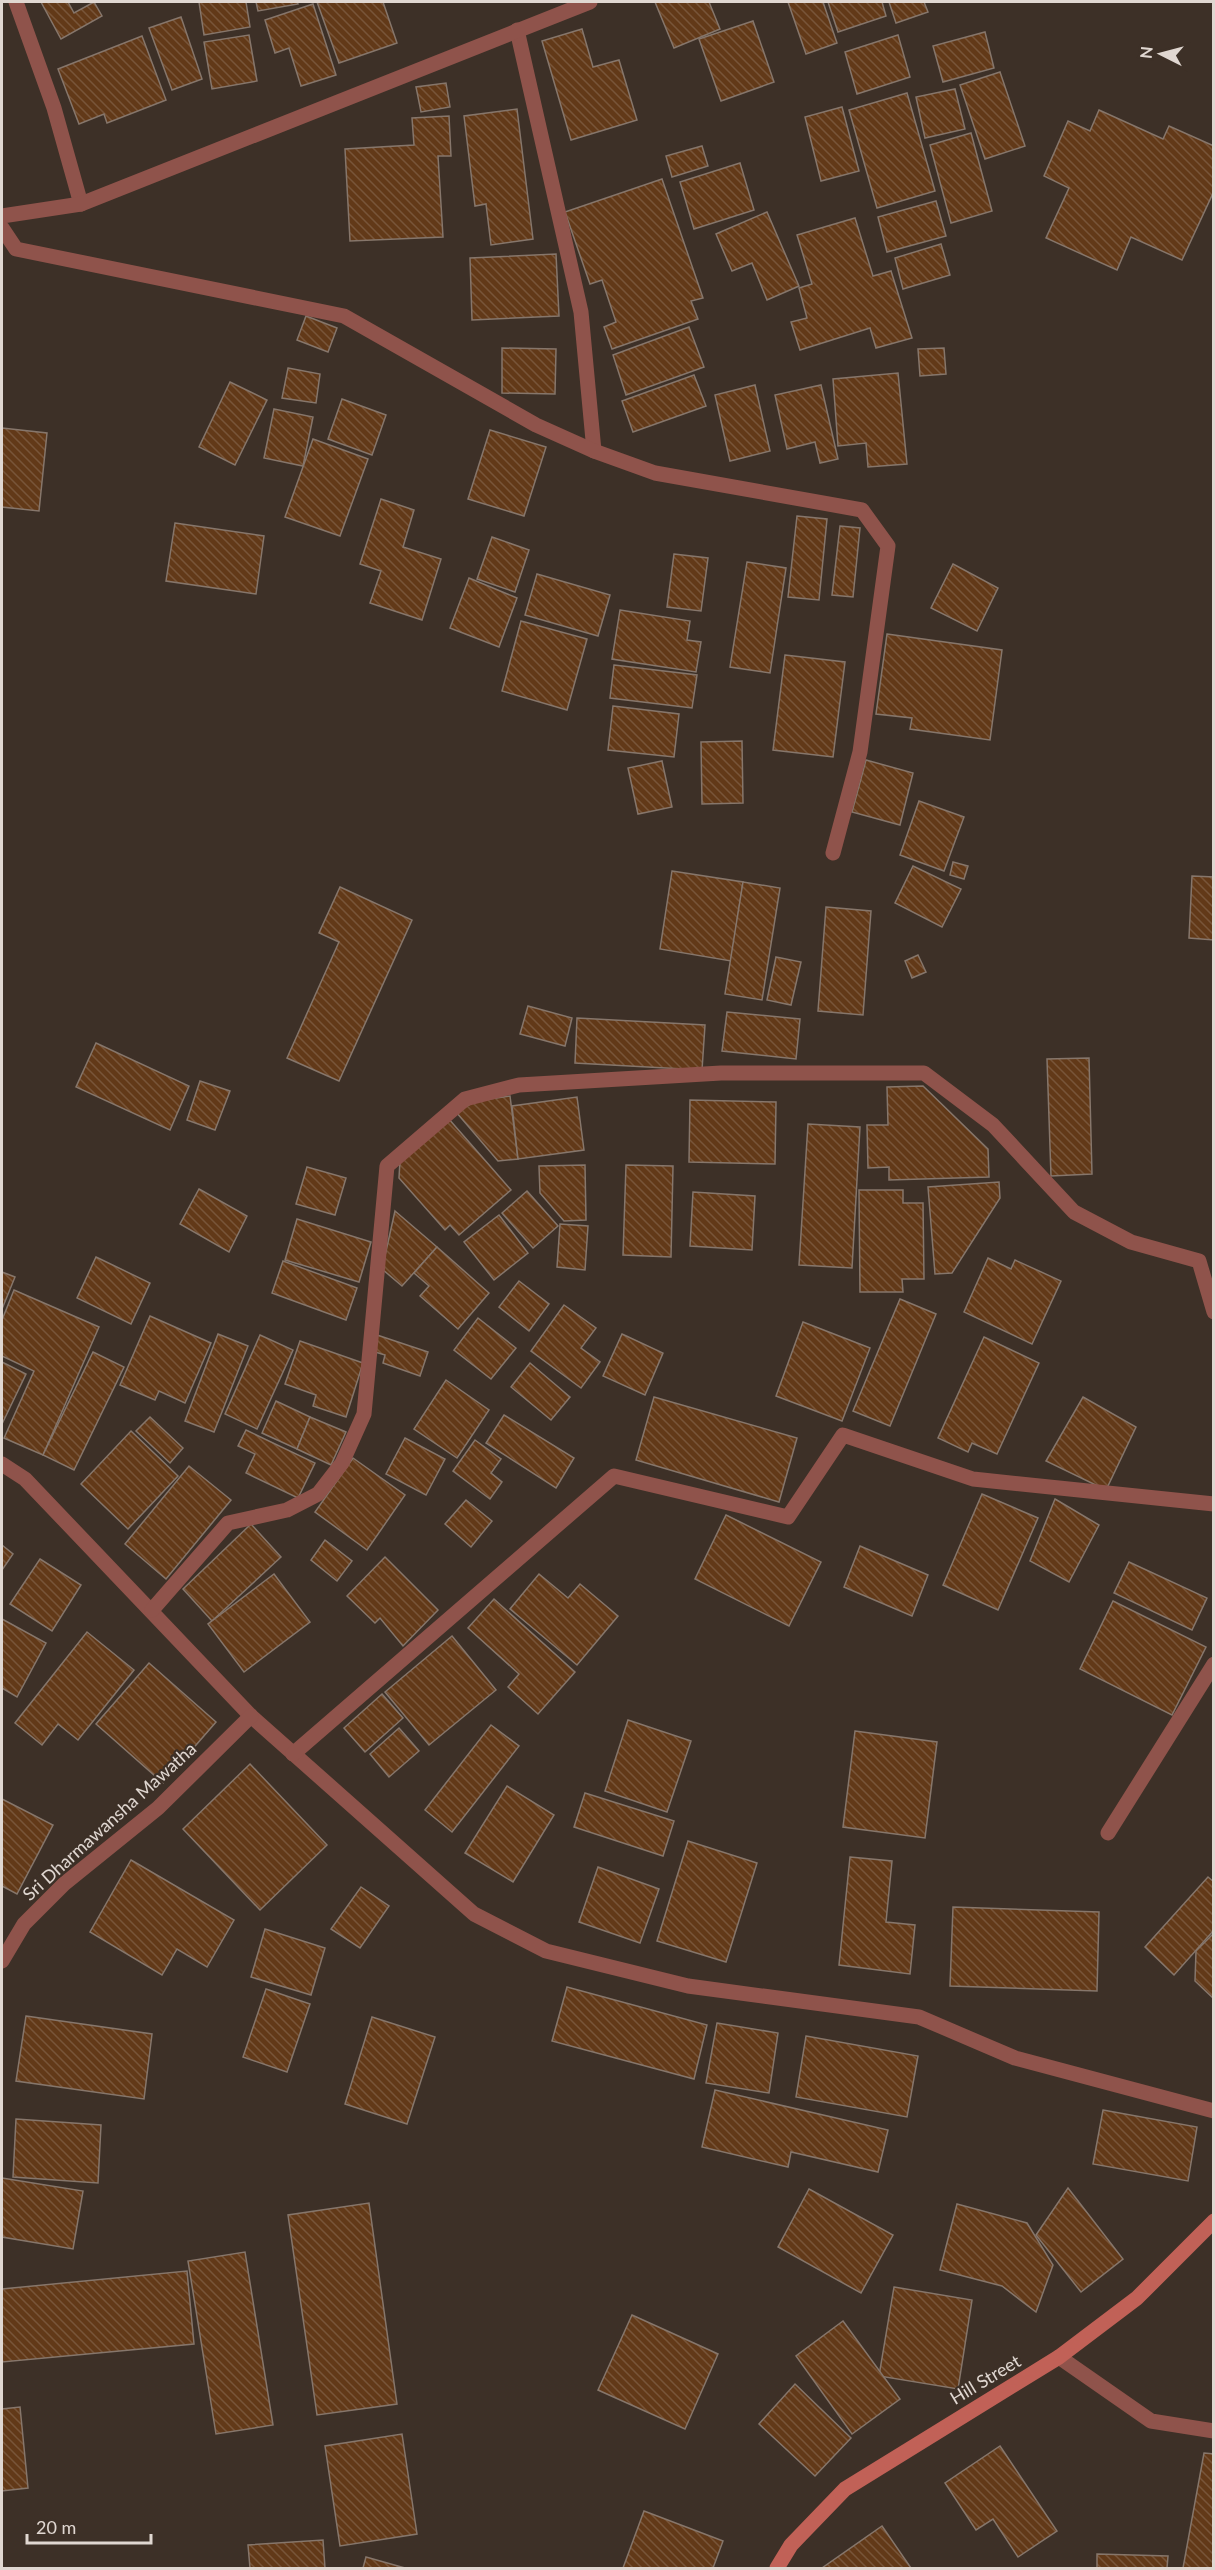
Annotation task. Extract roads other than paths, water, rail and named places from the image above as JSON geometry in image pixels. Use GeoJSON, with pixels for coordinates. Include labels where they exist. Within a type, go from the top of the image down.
{"type":"FeatureCollection","features":[{"type":"Feature","properties":{"kind":"main road","name":"Hill Street"},"geometry":{"type":"LineString","coordinates":[[777,2568],[790,2545],[845,2489],[1059,2357],[1137,2298],[1214,2221]]}},
{"type":"Feature","properties":{"kind":"street"},"geometry":{"type":"LineString","coordinates":[[16,2],[54,108],[81,204]]}},
{"type":"Feature","properties":{"kind":"street"},"geometry":{"type":"LineString","coordinates":[[2,216],[81,204],[590,2]]}},
{"type":"Feature","properties":{"kind":"street"},"geometry":{"type":"LineString","coordinates":[[517,30],[581,312],[594,451]]}},
{"type":"Feature","properties":{"kind":"street"},"geometry":{"type":"LineString","coordinates":[[2,228],[16,249],[344,316],[536,425],[594,451],[655,473],[862,510],[888,546],[860,752],[833,853]]}},
{"type":"Feature","properties":{"kind":"street"},"geometry":{"type":"LineString","coordinates":[[152,1610],[228,1523],[287,1510],[318,1494],[342,1463],[364,1414],[387,1166],[465,1099],[519,1085],[709,1074],[924,1073],[993,1125],[1074,1212],[1131,1242],[1199,1261],[1214,1312]]}},
{"type":"Feature","properties":{"kind":"street"},"geometry":{"type":"LineString","coordinates":[[293,1754],[614,1476],[788,1517],[843,1434],[973,1479],[1214,1504]]}},
{"type":"Feature","properties":{"kind":"street"},"geometry":{"type":"LineString","coordinates":[[2,1464],[25,1479],[152,1610],[250,1716],[474,1914],[546,1951],[688,1986],[919,2017],[1015,2058],[1214,2111]]}},
{"type":"Feature","properties":{"kind":"street"},"geometry":{"type":"LineString","coordinates":[[1108,1833],[1214,1664]]}},
{"type":"Feature","properties":{"kind":"street","name":"Sri Dharmawansha Mawatha"},"geometry":{"type":"LineString","coordinates":[[2,1960],[24,1924],[56,1892],[158,1808],[250,1716]]}},
{"type":"Feature","properties":{"kind":"street"},"geometry":{"type":"LineString","coordinates":[[1059,2357],[1151,2421],[1214,2431]]}}]}
